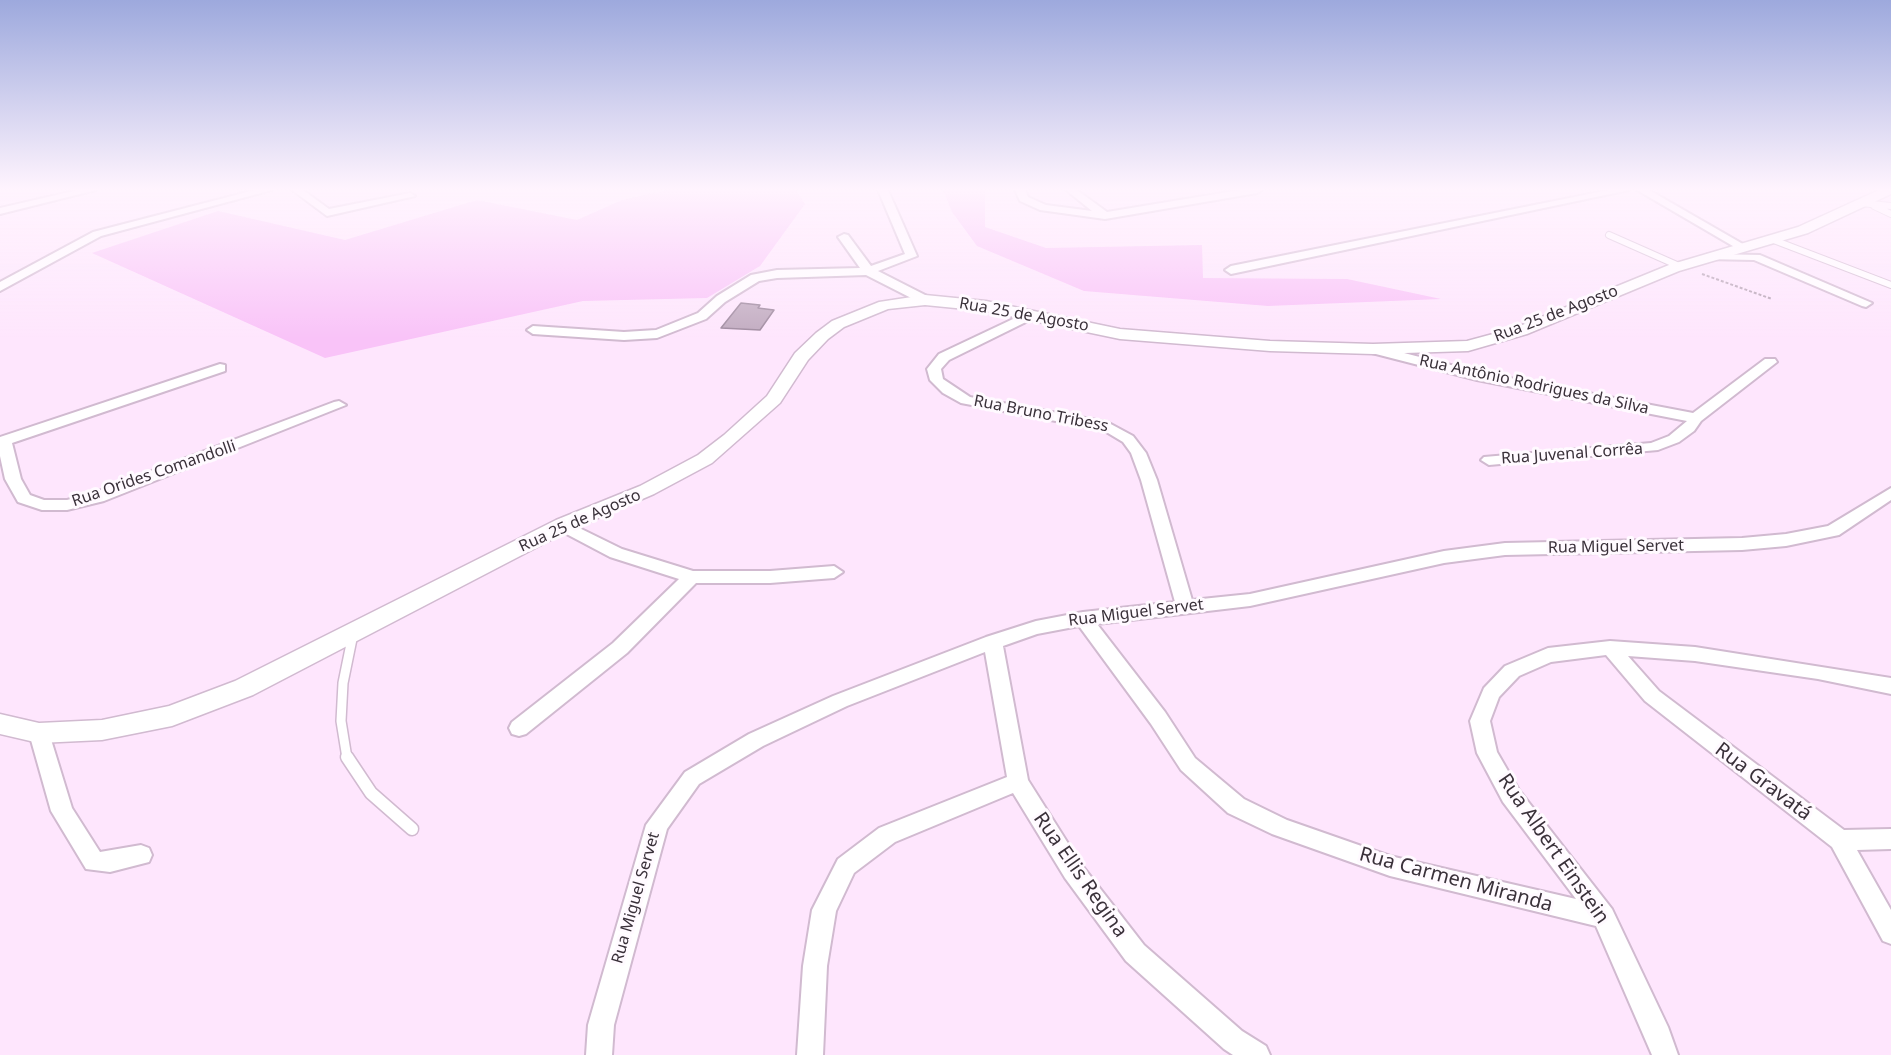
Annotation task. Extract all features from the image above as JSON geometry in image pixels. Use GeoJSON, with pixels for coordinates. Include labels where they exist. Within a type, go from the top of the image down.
{"type":"FeatureCollection","features":[{"type":"Feature","properties":{"kind":"street"},"geometry":{"type":"LineString","coordinates":[[0,287],[87,239]]}},
{"type":"Feature","properties":{"kind":"street"},"geometry":{"type":"LineString","coordinates":[[846,239],[868,271],[925,300]]}},
{"type":"Feature","properties":{"kind":"street"},"geometry":{"type":"LineString","coordinates":[[533,330],[624,336],[657,334],[680,327],[702,316],[721,299],[755,278],[777,274],[868,271],[912,254],[905,239]]}},
{"type":"Feature","properties":{"kind":"street"},"geometry":{"type":"LineString","coordinates":[[1231,270],[1382,239]]}},
{"type":"Feature","properties":{"kind":"street"},"geometry":{"type":"LineString","coordinates":[[1728,239],[1742,247]]}},
{"type":"Feature","properties":{"kind":"street","name":"Rua 25 de Agosto"},"geometry":{"type":"LineString","coordinates":[[0,724],[39,733],[102,730],[172,716],[244,688],[563,525],[647,490],[705,459],[731,439],[774,399],[801,357],[838,324],[885,305],[925,300],[986,306],[1120,333],[1189,341],[1373,349],[1468,346],[1521,331],[1679,266],[1770,239]]}},
{"type":"Feature","properties":{"kind":"street"},"geometry":{"type":"LineString","coordinates":[[1710,257],[1756,257],[1866,303]]}},
{"type":"Feature","properties":{"kind":"street","name":"Rua Bruno Tribess"},"geometry":{"type":"LineString","coordinates":[[1030,315],[944,357],[934,369],[937,380],[948,390],[966,400],[1107,426],[1128,439],[1138,453],[1149,480],[1185,606]]}},
{"type":"Feature","properties":{"kind":"street","name":"Rua Antônio Rodrigues da Silva"},"geometry":{"type":"LineString","coordinates":[[1373,349],[1477,376],[1696,418]]}},
{"type":"Feature","properties":{"kind":"street","name":"Rua Juvenal Corrêa"},"geometry":{"type":"LineString","coordinates":[[1489,460],[1653,447],[1674,440],[1689,428],[1696,418],[1770,362]]}},
{"type":"Feature","properties":{"kind":"street"},"geometry":{"type":"LineString","coordinates":[[2,441],[220,368]]}},
{"type":"Feature","properties":{"kind":"street","name":"Rua Orides Comandolli"},"geometry":{"type":"LineString","coordinates":[[2,441],[13,480],[24,498],[42,505],[67,506],[98,497],[339,405]]}},
{"type":"Feature","properties":{"kind":"street","name":"Rua Miguel Servet"},"geometry":{"type":"LineString","coordinates":[[599,1055],[601,1025],[657,825],[692,778],[756,740],[840,701],[993,642],[1036,628],[1083,619],[1250,600],[1444,557],[1505,549],[1742,544],[1786,540],[1833,531],[1891,493]]}},
{"type":"Feature","properties":{"kind":"street"},"geometry":{"type":"LineString","coordinates":[[563,525],[616,553],[692,577],[770,577],[834,572]]}},
{"type":"Feature","properties":{"kind":"street"},"geometry":{"type":"LineString","coordinates":[[519,728],[620,648],[692,577]]}},
{"type":"Feature","properties":{"kind":"street","name":"Rua Carmen Miranda"},"geometry":{"type":"LineString","coordinates":[[1083,619],[1152,710],[1188,764],[1236,806],[1280,827],[1390,866],[1604,917]]}},
{"type":"Feature","properties":{"kind":"street","name":"Rua Ellis Regina"},"geometry":{"type":"LineString","coordinates":[[993,642],[1018,782],[1072,871],[1135,953],[1233,1040],[1257,1055]]}},
{"type":"Feature","properties":{"kind":"street","name":"Rua Albert Einstein"},"geometry":{"type":"LineString","coordinates":[[1665,1055],[1659,1036],[1604,917],[1511,796],[1487,753],[1480,721],[1491,693],[1512,671],[1548,655],[1610,648],[1706,656],[1818,672],[1891,686]]}},
{"type":"Feature","properties":{"kind":"street","name":"Rua Gravatá"},"geometry":{"type":"LineString","coordinates":[[1610,648],[1652,696],[1840,840],[1891,933]]}},
{"type":"Feature","properties":{"kind":"street"},"geometry":{"type":"LineString","coordinates":[[39,733],[62,811],[94,862],[110,862],[141,855]]}},
{"type":"Feature","properties":{"kind":"street"},"geometry":{"type":"LineString","coordinates":[[810,1055],[816,966],[824,910],[846,866],[887,835],[1018,782]]}},
{"type":"Feature","properties":{"kind":"street"},"geometry":{"type":"LineString","coordinates":[[1840,840],[1891,839]]}},
{"type":"Feature","properties":{"kind":"lane"},"geometry":{"type":"LineString","coordinates":[[1619,239],[1679,266]]}},
{"type":"Feature","properties":{"kind":"lane"},"geometry":{"type":"LineString","coordinates":[[1772,239],[1891,285]]}},
{"type":"Feature","properties":{"kind":"lane"},"geometry":{"type":"LineString","coordinates":[[353,634],[343,683],[341,721],[347,759],[371,793],[412,829]]}},
{"type":"Feature","properties":{"kind":"path"},"geometry":{"type":"LineString","coordinates":[[1679,266],[1772,299]]}},
{"type":"Feature","properties":{"kind":"shaded area"},"geometry":{"type":"Polygon","coordinates":[[[133,239],[779,239],[760,266],[707,298],[583,301],[325,358],[92,253],[133,239]]]}},
{"type":"Feature","properties":{"kind":"shaded area"},"geometry":{"type":"Polygon","coordinates":[[[972,239],[1021,239],[1046,248],[1202,245],[1203,278],[1347,279],[1441,299],[1268,306],[1084,291],[977,246],[972,239]]]}},
{"type":"Feature","properties":{"kind":"building"},"geometry":{"type":"Polygon","coordinates":[[[741,303],[760,305],[758,308],[774,310],[760,330],[721,328],[741,303]]]}}]}
